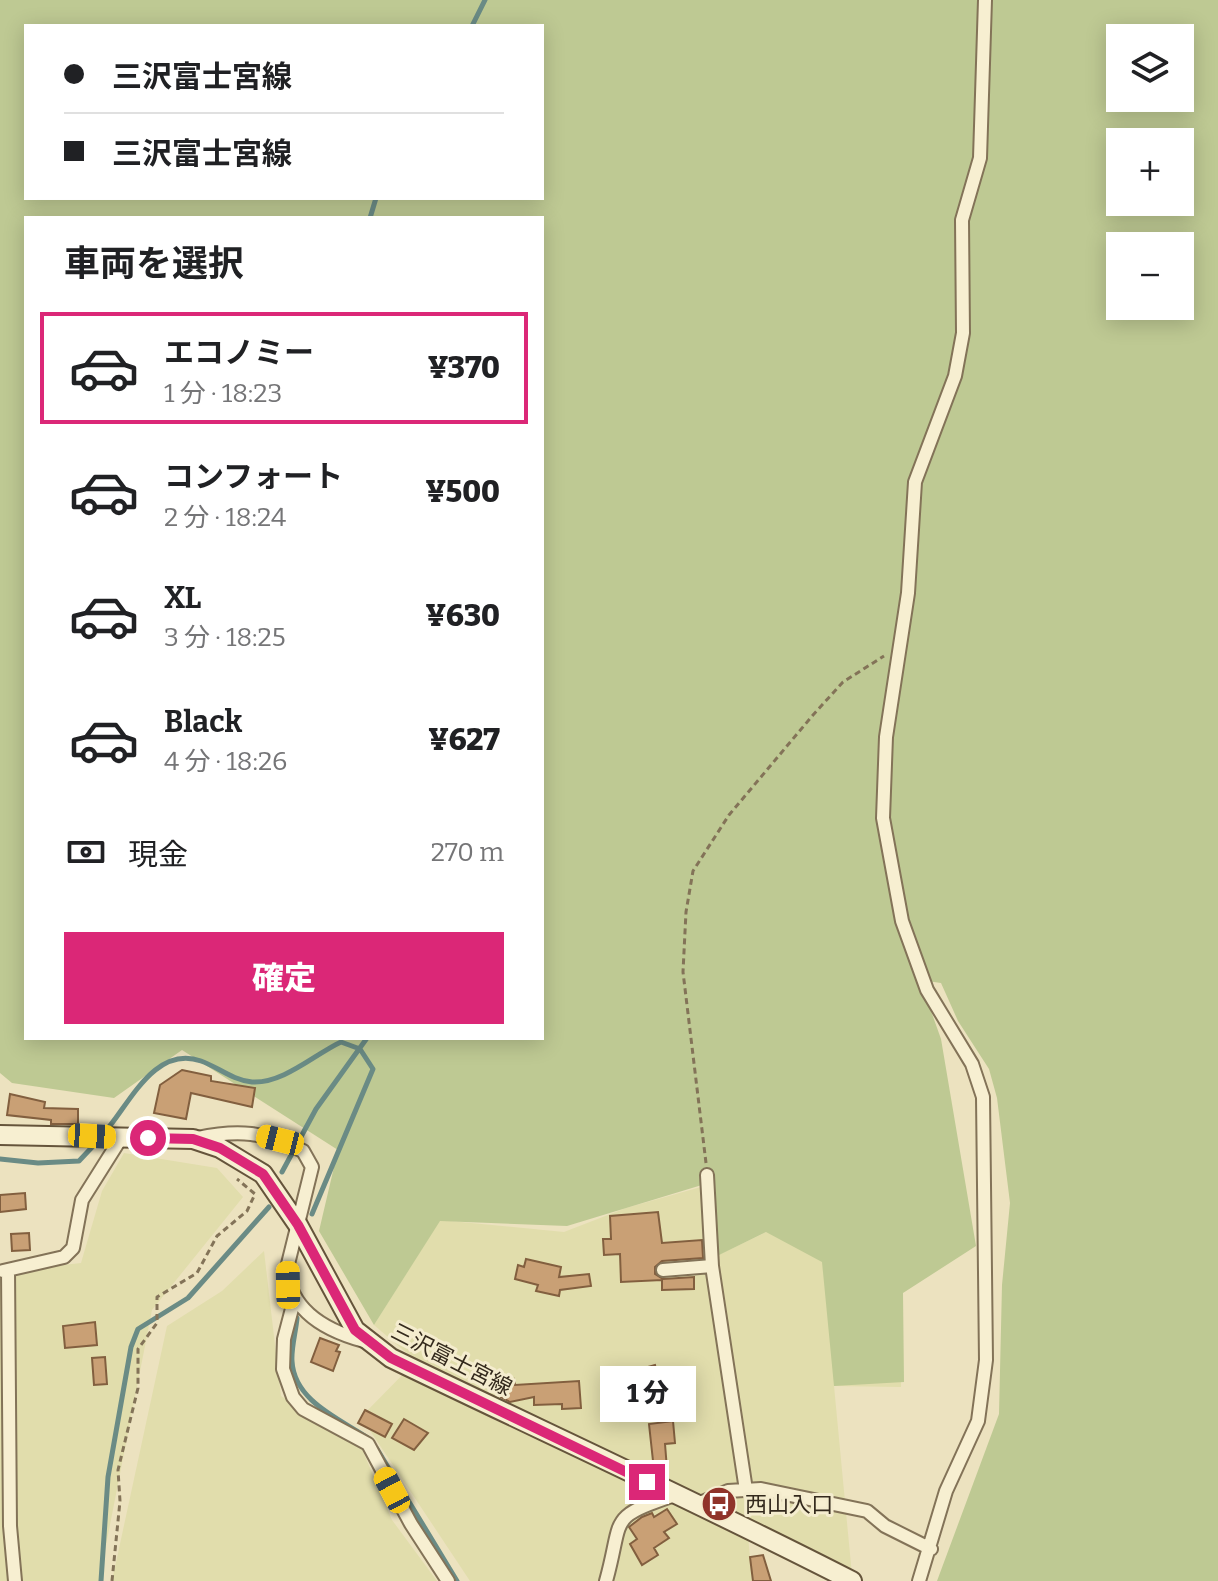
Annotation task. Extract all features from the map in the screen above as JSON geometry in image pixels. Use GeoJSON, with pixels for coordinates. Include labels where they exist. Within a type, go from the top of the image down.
{"type":"FeatureCollection","features":[{"type":"Feature","properties":{"kind":"main road","name":"三沢富士宮線"},"geometry":{"type":"LineString","coordinates":[[0,1135],[193,1139],[220,1148],[263,1174],[298,1225],[355,1330],[391,1358],[695,1505],[728,1517],[852,1581]]}},
{"type":"Feature","properties":{"kind":"street"},"geometry":{"type":"LineString","coordinates":[[919,1581],[946,1491],[978,1421],[986,1360],[984,1111],[983,1097],[972,1064],[927,990],[902,921],[883,818],[886,737],[908,593],[915,482],[923,454],[955,376],[963,333],[962,220],[980,158],[985,0]]}},
{"type":"Feature","properties":{"kind":"street"},"geometry":{"type":"LineString","coordinates":[[193,1139],[230,1131],[250,1132],[303,1151],[312,1167],[287,1268],[294,1301],[284,1339],[283,1369],[293,1397],[303,1409],[368,1444],[411,1524],[448,1581]]}},
{"type":"Feature","properties":{"kind":"street"},"geometry":{"type":"LineString","coordinates":[[15,1581],[10,1526],[4,1271],[64,1257],[73,1248],[82,1200],[117,1137]]}},
{"type":"Feature","properties":{"kind":"street"},"geometry":{"type":"LineString","coordinates":[[707,1175],[712,1266],[746,1490]]}},
{"type":"Feature","properties":{"kind":"street"},"geometry":{"type":"LineString","coordinates":[[663,1270],[712,1266]]}},
{"type":"Feature","properties":{"kind":"street"},"geometry":{"type":"LineString","coordinates":[[294,1301],[321,1323],[345,1336],[368,1342]]}},
{"type":"Feature","properties":{"kind":"street"},"geometry":{"type":"LineString","coordinates":[[695,1505],[728,1491],[761,1489],[867,1511],[885,1526],[931,1549]]}},
{"type":"Feature","properties":{"kind":"street"},"geometry":{"type":"LineString","coordinates":[[606,1581],[617,1524],[632,1509],[675,1495]]}},
{"type":"Feature","properties":{"kind":"path"},"geometry":{"type":"LineString","coordinates":[[707,1175],[683,972],[686,912],[693,871],[729,815],[843,682],[898,648]]}},
{"type":"Feature","properties":{"kind":"path"},"geometry":{"type":"LineString","coordinates":[[112,1581],[120,1501],[118,1470],[138,1388],[138,1349],[157,1323],[157,1297],[197,1273],[217,1236],[247,1211],[255,1194],[234,1177]]}},
{"type":"Feature","properties":{"kind":"shaded area"},"geometry":{"type":"Polygon","coordinates":[[[124,1153],[217,1168],[243,1197],[152,1310],[99,1581],[0,1581],[0,1272],[81,1263],[102,1191],[124,1153]]]}},
{"type":"Feature","properties":{"kind":"shaded area"},"geometry":{"type":"Polygon","coordinates":[[[708,1185],[712,1258],[825,1204],[903,1293],[901,1387],[834,1386],[852,1575],[748,1535],[752,1581],[470,1581],[361,1417],[416,1361],[374,1325],[440,1220],[564,1232],[626,1208],[708,1185]]]}},
{"type":"Feature","properties":{"kind":"shaded area"},"geometry":{"type":"Polygon","coordinates":[[[264,1251],[281,1396],[362,1449],[392,1520],[437,1581],[112,1581],[167,1326],[222,1291],[264,1251]]]}},
{"type":"Feature","properties":{"kind":"green space"},"geometry":{"type":"Polygon","coordinates":[[[0,0],[1218,0],[1218,1581],[937,1581],[999,1414],[1002,1285],[1010,1203],[997,1098],[989,1069],[958,1021],[941,983],[920,980],[941,1039],[976,1246],[903,1293],[904,1382],[834,1386],[822,1262],[766,1232],[717,1256],[715,1181],[567,1226],[440,1221],[374,1325],[319,1231],[338,1150],[182,1050],[114,1098],[12,1083],[0,1073],[0,0]]]}},
{"type":"Feature","properties":{"kind":"building"},"geometry":{"type":"Polygon","coordinates":[[[182,1070],[211,1076],[211,1081],[255,1088],[252,1107],[191,1093],[186,1119],[154,1113],[160,1085],[182,1070]]]}},
{"type":"Feature","properties":{"kind":"building"},"geometry":{"type":"Polygon","coordinates":[[[10,1094],[45,1102],[44,1108],[78,1109],[78,1124],[51,1124],[51,1120],[7,1115],[10,1094]]]}},
{"type":"Feature","properties":{"kind":"building"},"geometry":{"type":"Polygon","coordinates":[[[25,1193],[26,1209],[0,1212],[0,1195],[25,1193]]]}},
{"type":"Feature","properties":{"kind":"building"},"geometry":{"type":"Polygon","coordinates":[[[658,1212],[662,1243],[702,1240],[703,1258],[662,1261],[655,1267],[655,1274],[663,1279],[694,1277],[694,1289],[662,1290],[662,1280],[621,1282],[620,1254],[604,1255],[603,1239],[611,1239],[610,1216],[658,1212]]]}},
{"type":"Feature","properties":{"kind":"building"},"geometry":{"type":"Polygon","coordinates":[[[29,1233],[30,1250],[12,1251],[11,1234],[29,1233]]]}},
{"type":"Feature","properties":{"kind":"building"},"geometry":{"type":"Polygon","coordinates":[[[526,1259],[561,1267],[559,1277],[589,1274],[591,1286],[560,1290],[559,1296],[536,1291],[538,1285],[515,1279],[518,1265],[524,1267],[526,1259]]]}},
{"type":"Feature","properties":{"kind":"building"},"geometry":{"type":"Polygon","coordinates":[[[95,1322],[97,1345],[65,1348],[63,1326],[95,1322]]]}},
{"type":"Feature","properties":{"kind":"building"},"geometry":{"type":"Polygon","coordinates":[[[320,1338],[339,1345],[336,1351],[340,1352],[333,1371],[311,1362],[320,1338]]]}},
{"type":"Feature","properties":{"kind":"building"},"geometry":{"type":"Polygon","coordinates":[[[105,1357],[107,1384],[94,1385],[92,1358],[105,1357]]]}},
{"type":"Feature","properties":{"kind":"building"},"geometry":{"type":"Polygon","coordinates":[[[655,1365],[660,1388],[633,1395],[630,1372],[655,1365]]]}},
{"type":"Feature","properties":{"kind":"building"},"geometry":{"type":"Polygon","coordinates":[[[514,1379],[515,1385],[579,1381],[581,1408],[562,1409],[562,1404],[534,1405],[534,1397],[510,1402],[501,1397],[498,1382],[514,1379]]]}},
{"type":"Feature","properties":{"kind":"building"},"geometry":{"type":"Polygon","coordinates":[[[365,1410],[392,1424],[385,1437],[358,1423],[365,1410]]]}},
{"type":"Feature","properties":{"kind":"building"},"geometry":{"type":"Polygon","coordinates":[[[404,1419],[428,1433],[414,1450],[392,1438],[404,1419]]]}},
{"type":"Feature","properties":{"kind":"building"},"geometry":{"type":"Polygon","coordinates":[[[673,1421],[675,1443],[665,1444],[667,1469],[654,1470],[649,1424],[673,1421]]]}},
{"type":"Feature","properties":{"kind":"building"},"geometry":{"type":"Polygon","coordinates":[[[667,1509],[677,1524],[664,1532],[669,1538],[654,1548],[658,1555],[642,1565],[630,1544],[637,1539],[629,1527],[642,1517],[652,1513],[654,1517],[667,1509]]]}},
{"type":"Feature","properties":{"kind":"building"},"geometry":{"type":"Polygon","coordinates":[[[763,1555],[771,1581],[753,1581],[750,1557],[763,1555]]]}},
{"type":"Feature","properties":{"kind":"waterway"},"geometry":{"type":"LineString","coordinates":[[473,24],[485,0]]}},
{"type":"Feature","properties":{"kind":"waterway"},"geometry":{"type":"LineString","coordinates":[[371,216],[375,200]]}},
{"type":"Feature","properties":{"kind":"waterway"},"geometry":{"type":"LineString","coordinates":[[282,1172],[316,1109],[366,1040]]}},
{"type":"Feature","properties":{"kind":"waterway"},"geometry":{"type":"LineString","coordinates":[[104,1133],[144,1081],[169,1061],[184,1058],[201,1061],[238,1079],[252,1082],[287,1073],[341,1042],[360,1049],[373,1069],[312,1214]]}},
{"type":"Feature","properties":{"kind":"waterway"},"geometry":{"type":"LineString","coordinates":[[0,1159],[38,1163],[79,1161],[95,1144]]}},
{"type":"Feature","properties":{"kind":"waterway"},"geometry":{"type":"LineString","coordinates":[[101,1581],[108,1477],[131,1347],[138,1329],[188,1298],[269,1207]]}},
{"type":"Feature","properties":{"kind":"waterway"},"geometry":{"type":"LineString","coordinates":[[297,1318],[292,1361],[301,1387],[320,1407],[368,1438]]}},
{"type":"Feature","properties":{"kind":"waterway"},"geometry":{"type":"LineString","coordinates":[[377,1449],[457,1581]]}},
{"type":"Feature","properties":{"kind":"place","name":"西山入口"},"geometry":{"type":"Point","coordinates":[719,1504]}},
{"type":"Feature","properties":{"kind":"route"},"geometry":{"type":"LineString","coordinates":[[148,1138],[193,1139],[220,1148],[263,1174],[298,1225],[355,1330],[391,1358],[647,1482]]}}]}
